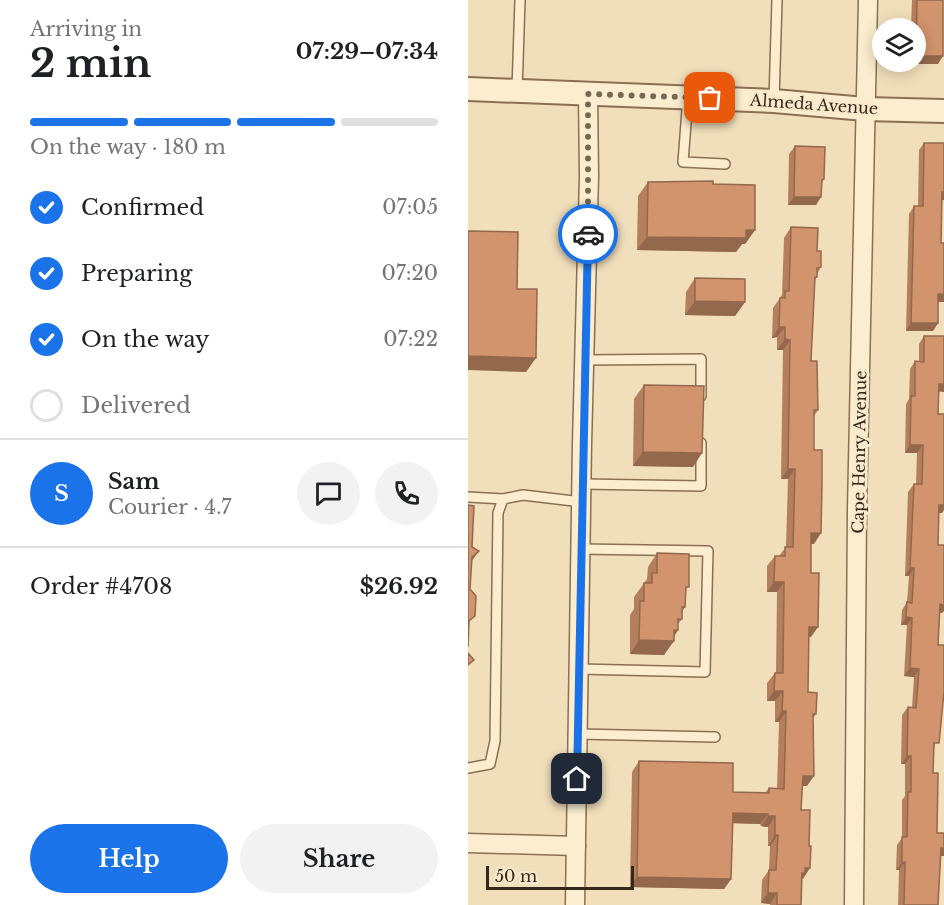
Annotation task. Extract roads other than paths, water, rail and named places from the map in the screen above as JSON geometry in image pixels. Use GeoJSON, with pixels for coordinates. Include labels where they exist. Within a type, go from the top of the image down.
{"type":"FeatureCollection","features":[{"type":"Feature","properties":{"kind":"street","name":"Cape Henry Avenue"},"geometry":{"type":"LineString","coordinates":[[854,905],[857,509],[868,0]]}},
{"type":"Feature","properties":{"kind":"street","name":"Almeda Avenue"},"geometry":{"type":"LineString","coordinates":[[468,89],[688,97],[866,109],[944,111]]}},
{"type":"Feature","properties":{"kind":"street"},"geometry":{"type":"LineString","coordinates":[[575,905],[589,176],[588,94]]}},
{"type":"Feature","properties":{"kind":"street"},"geometry":{"type":"LineString","coordinates":[[468,843],[576,846]]}},
{"type":"Feature","properties":{"kind":"lane"},"geometry":{"type":"LineString","coordinates":[[517,91],[520,0]]}},
{"type":"Feature","properties":{"kind":"lane"},"geometry":{"type":"LineString","coordinates":[[774,101],[777,0]]}},
{"type":"Feature","properties":{"kind":"lane"},"geometry":{"type":"LineString","coordinates":[[688,97],[683,162],[725,164]]}},
{"type":"Feature","properties":{"kind":"lane"},"geometry":{"type":"LineString","coordinates":[[585,360],[702,359],[701,405]]}},
{"type":"Feature","properties":{"kind":"lane"},"geometry":{"type":"LineString","coordinates":[[468,497],[503,499],[523,495],[701,486],[701,428]]}},
{"type":"Feature","properties":{"kind":"lane"},"geometry":{"type":"LineString","coordinates":[[468,768],[490,764],[495,741],[498,513],[503,499]]}},
{"type":"Feature","properties":{"kind":"lane"},"geometry":{"type":"LineString","coordinates":[[579,669],[705,672],[708,551],[581,549]]}},
{"type":"Feature","properties":{"kind":"lane"},"geometry":{"type":"LineString","coordinates":[[578,734],[715,737]]}}]}
